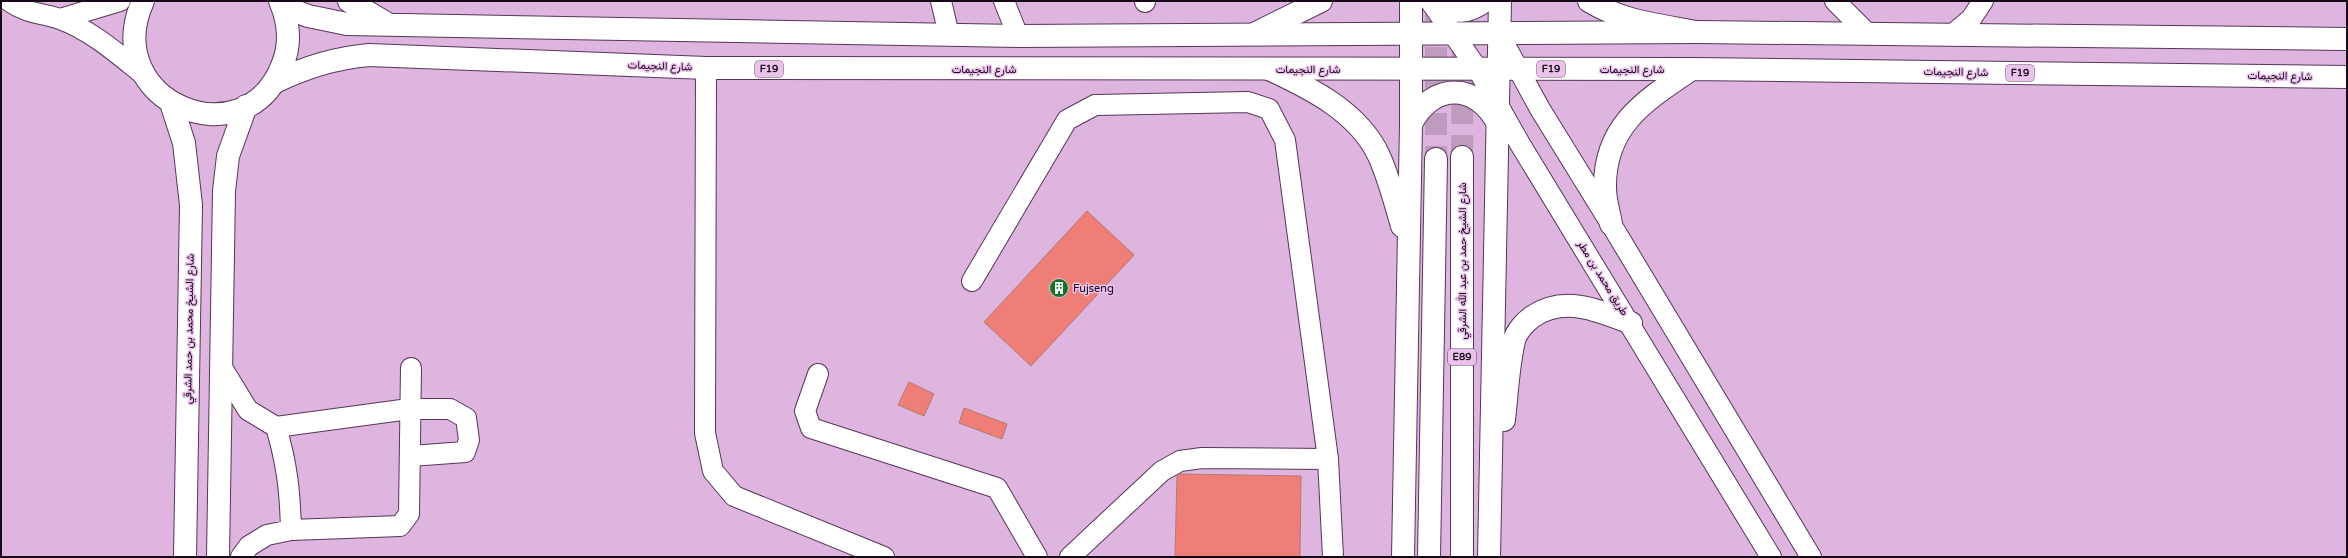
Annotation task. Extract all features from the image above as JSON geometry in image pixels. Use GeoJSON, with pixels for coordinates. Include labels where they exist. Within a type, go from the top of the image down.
{"type":"FeatureCollection","features":[{"type":"Feature","properties":{"kind":"main road"},"geometry":{"type":"LineString","coordinates":[[143,1],[135,24],[134,37],[135,50],[144,75],[160,95],[171,103],[183,109],[208,114],[221,114],[246,106],[256,100],[274,83],[285,59],[288,46],[288,32],[281,4]]}},
{"type":"Feature","properties":{"kind":"main road"},"geometry":{"type":"LineString","coordinates":[[349,1],[390,26]]}},
{"type":"Feature","properties":{"kind":"main road"},"geometry":{"type":"LineString","coordinates":[[1254,34],[1321,1]]}},
{"type":"Feature","properties":{"kind":"main road"},"geometry":{"type":"LineString","coordinates":[[1403,557],[1411,124],[1411,1]]}},
{"type":"Feature","properties":{"kind":"main road"},"geometry":{"type":"LineString","coordinates":[[1489,557],[1500,1]]}},
{"type":"Feature","properties":{"kind":"main road"},"geometry":{"type":"LineString","coordinates":[[1590,1],[1606,12],[1626,19],[1697,32]]}},
{"type":"Feature","properties":{"kind":"main road"},"geometry":{"type":"LineString","coordinates":[[281,4],[308,16],[334,22],[390,26],[1018,36],[1697,32],[2347,39]]}},
{"type":"Feature","properties":{"kind":"main road","name":"شارع النجيمات"},"geometry":{"type":"LineString","coordinates":[[274,83],[319,63],[343,57],[369,55],[706,68],[1692,69],[2347,77]]}},
{"type":"Feature","properties":{"kind":"main road"},"geometry":{"type":"LineString","coordinates":[[1269,69],[1311,89],[1352,120],[1365,134],[1379,155],[1388,179],[1409,250]]}},
{"type":"Feature","properties":{"kind":"main road"},"geometry":{"type":"LineString","coordinates":[[1611,224],[1604,189],[1606,168],[1611,148],[1620,129],[1639,106],[1692,69]]}},
{"type":"Feature","properties":{"kind":"main road"},"geometry":{"type":"LineString","coordinates":[[1411,124],[1418,111],[1428,101],[1440,94],[1454,92],[1469,94],[1481,101],[1491,111],[1498,114]]}},
{"type":"Feature","properties":{"kind":"main road","name":"شارع الشيخ محمد بن حمد الشرقي"},"geometry":{"type":"LineString","coordinates":[[171,103],[184,143],[191,205],[185,557]]}},
{"type":"Feature","properties":{"kind":"main road"},"geometry":{"type":"LineString","coordinates":[[218,557],[226,173],[233,139],[246,106]]}},
{"type":"Feature","properties":{"kind":"main road","name":"شارع الشيخ حمد بن عبد الله الشرقي"},"geometry":{"type":"LineString","coordinates":[[1462,158],[1462,557]]}},
{"type":"Feature","properties":{"kind":"main road","name":"E89"},"geometry":{"type":"LineString","coordinates":[[1429,557],[1436,159]]}},
{"type":"Feature","properties":{"kind":"main road"},"geometry":{"type":"LineString","coordinates":[[1490,473],[1501,442],[1514,340],[1525,322],[1543,310],[1564,305],[1592,307],[1631,323]]}},
{"type":"Feature","properties":{"kind":"street"},"geometry":{"type":"LineString","coordinates":[[9,1],[28,12],[60,19],[104,44],[144,75]]}},
{"type":"Feature","properties":{"kind":"street"},"geometry":{"type":"LineString","coordinates":[[60,19],[120,1]]}},
{"type":"Feature","properties":{"kind":"street"},"geometry":{"type":"LineString","coordinates":[[941,1],[949,35]]}},
{"type":"Feature","properties":{"kind":"street"},"geometry":{"type":"LineString","coordinates":[[1004,1],[1018,36]]}},
{"type":"Feature","properties":{"kind":"street"},"geometry":{"type":"LineString","coordinates":[[1432,4],[1446,11],[1463,13],[1479,7],[1486,1]]}},
{"type":"Feature","properties":{"kind":"street"},"geometry":{"type":"LineString","coordinates":[[1835,1],[1867,33]]}},
{"type":"Feature","properties":{"kind":"street"},"geometry":{"type":"LineString","coordinates":[[1953,34],[1971,19],[1983,1]]}},
{"type":"Feature","properties":{"kind":"street"},"geometry":{"type":"LineString","coordinates":[[1432,4],[1454,34],[1498,68],[1540,109],[1611,224],[1811,557]]}},
{"type":"Feature","properties":{"kind":"street"},"geometry":{"type":"LineString","coordinates":[[706,68],[705,433],[713,471],[734,496],[884,557]]}},
{"type":"Feature","properties":{"kind":"street"},"geometry":{"type":"LineString","coordinates":[[972,281],[1066,120],[1095,105],[1248,102],[1269,109],[1285,140],[1328,459],[1333,557]]}},
{"type":"Feature","properties":{"kind":"street","name":"طريق محمد بن مطر"},"geometry":{"type":"LineString","coordinates":[[1498,114],[1631,323],[1771,557]]}},
{"type":"Feature","properties":{"kind":"street"},"geometry":{"type":"LineString","coordinates":[[221,366],[248,410],[276,427],[409,409],[450,409],[466,418],[469,440],[465,452],[411,456]]}},
{"type":"Feature","properties":{"kind":"street"},"geometry":{"type":"LineString","coordinates":[[242,557],[250,546],[267,535],[291,530],[400,526],[409,514],[411,456],[409,409],[411,368]]}},
{"type":"Feature","properties":{"kind":"street"},"geometry":{"type":"LineString","coordinates":[[818,374],[805,411],[811,428],[998,488],[1037,557]]}},
{"type":"Feature","properties":{"kind":"street"},"geometry":{"type":"LineString","coordinates":[[276,427],[284,454],[290,488],[291,530]]}},
{"type":"Feature","properties":{"kind":"street"},"geometry":{"type":"LineString","coordinates":[[1070,557],[1162,471],[1180,461],[1202,458],[1328,459]]}},
{"type":"Feature","properties":{"kind":"building","name":"Fujseng"},"geometry":{"type":"Polygon","coordinates":[[[1087,211],[1134,255],[1031,366],[984,322],[1087,211]]]}},
{"type":"Feature","properties":{"kind":"building"},"geometry":{"type":"Polygon","coordinates":[[[909,382],[934,394],[924,416],[898,405],[909,382]]]}},
{"type":"Feature","properties":{"kind":"building"},"geometry":{"type":"Polygon","coordinates":[[[964,408],[1007,424],[1002,439],[959,423],[964,408]]]}},
{"type":"Feature","properties":{"kind":"building"},"geometry":{"type":"Polygon","coordinates":[[[1180,474],[1301,476],[1300,557],[1175,557],[1177,476],[1180,474]]]}},
{"type":"Feature","properties":{"kind":"tunnel"},"geometry":{"type":"LineString","coordinates":[[1462,157],[1463,1]]}},
{"type":"Feature","properties":{"kind":"tunnel"},"geometry":{"type":"LineString","coordinates":[[1436,14],[1436,159]]}},
{"type":"Feature","properties":{"kind":"place","name":"Fujseng"},"geometry":{"type":"Point","coordinates":[1059,288]}}]}
